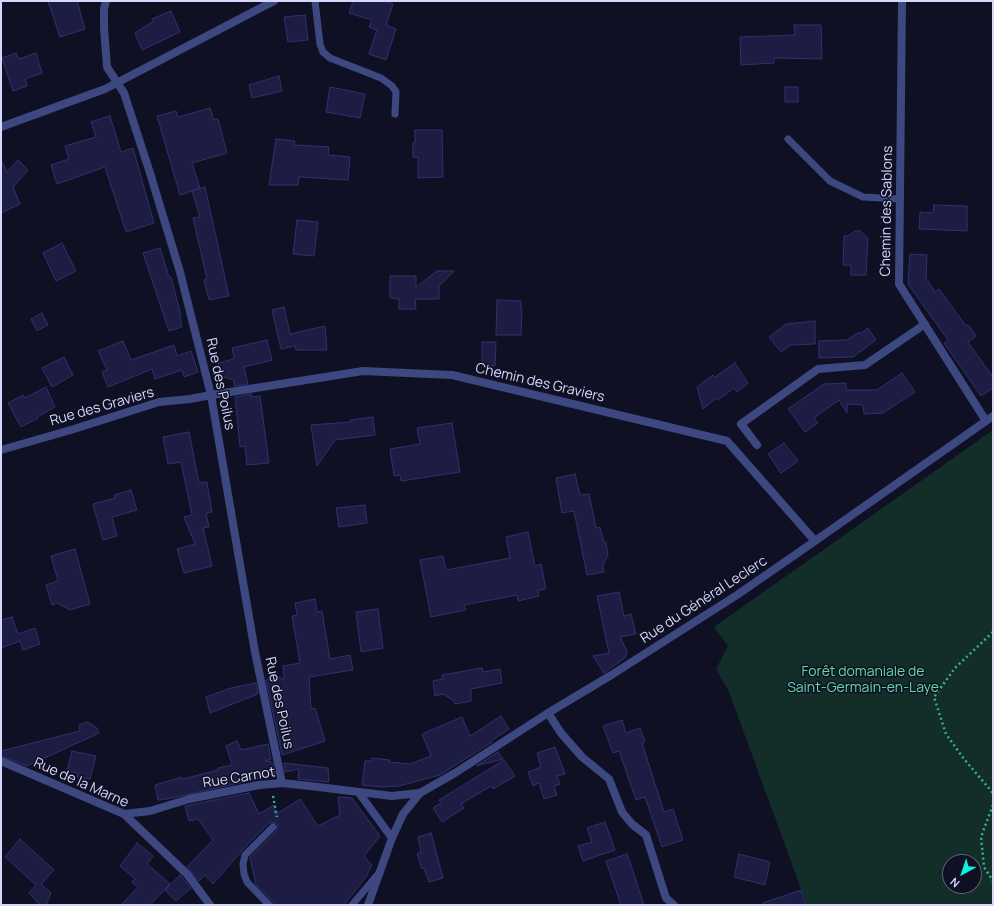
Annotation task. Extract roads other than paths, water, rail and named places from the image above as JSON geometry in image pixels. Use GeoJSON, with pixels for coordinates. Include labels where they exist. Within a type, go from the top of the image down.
{"type":"FeatureCollection","features":[{"type":"Feature","properties":{"kind":"street","name":"Rue des Poilus"},"geometry":{"type":"LineString","coordinates":[[106,1],[104,9],[104,28],[107,67],[116,83],[124,93],[150,173],[180,272],[211,395],[253,644],[282,783]]}},
{"type":"Feature","properties":{"kind":"street"},"geometry":{"type":"LineString","coordinates":[[1,127],[116,83],[274,1]]}},
{"type":"Feature","properties":{"kind":"street","name":"Chemin des Sablons"},"geometry":{"type":"LineString","coordinates":[[902,1],[899,284],[990,418]]}},
{"type":"Feature","properties":{"kind":"street"},"geometry":{"type":"LineString","coordinates":[[757,445],[741,424],[818,369],[865,365],[925,324]]}},
{"type":"Feature","properties":{"kind":"street","name":"Chemin des Graviers"},"geometry":{"type":"LineString","coordinates":[[211,395],[363,371],[452,375],[720,439],[728,441],[815,541]]}},
{"type":"Feature","properties":{"kind":"street","name":"Rue des Graviers"},"geometry":{"type":"LineString","coordinates":[[1,450],[159,402],[211,395]]}},
{"type":"Feature","properties":{"kind":"street","name":"Rue du Général Leclerc"},"geometry":{"type":"LineString","coordinates":[[420,793],[455,773],[737,595],[990,418]]}},
{"type":"Feature","properties":{"kind":"street"},"geometry":{"type":"LineString","coordinates":[[548,713],[561,733],[582,757],[609,779],[622,812],[632,824],[646,835],[666,898],[674,905]]}},
{"type":"Feature","properties":{"kind":"street","name":"Rue de la Marne"},"geometry":{"type":"LineString","coordinates":[[1,761],[124,814],[186,874],[210,905]]}},
{"type":"Feature","properties":{"kind":"street","name":"Rue Carnot"},"geometry":{"type":"LineString","coordinates":[[124,814],[150,811],[189,800],[260,785],[282,783],[392,796],[420,793]]}},
{"type":"Feature","properties":{"kind":"street"},"geometry":{"type":"LineString","coordinates":[[359,793],[392,838]]}},
{"type":"Feature","properties":{"kind":"street"},"geometry":{"type":"LineString","coordinates":[[368,905],[392,838],[403,814],[420,793]]}},
{"type":"Feature","properties":{"kind":"lane"},"geometry":{"type":"LineString","coordinates":[[315,1],[320,44],[323,52],[330,58],[381,78],[392,86],[396,92],[395,114]]}},
{"type":"Feature","properties":{"kind":"lane"},"geometry":{"type":"LineString","coordinates":[[788,139],[830,180],[863,197],[900,199]]}},
{"type":"Feature","properties":{"kind":"lane"},"geometry":{"type":"LineString","coordinates":[[269,905],[247,882],[243,864],[246,856],[273,827]]}},
{"type":"Feature","properties":{"kind":"lane"},"geometry":{"type":"LineString","coordinates":[[352,905],[380,871]]}},
{"type":"Feature","properties":{"kind":"park label","name":"Forêt domaniale de Saint-Germain-en-Laye"},"geometry":{"type":"Point","coordinates":[863,680]}}]}
